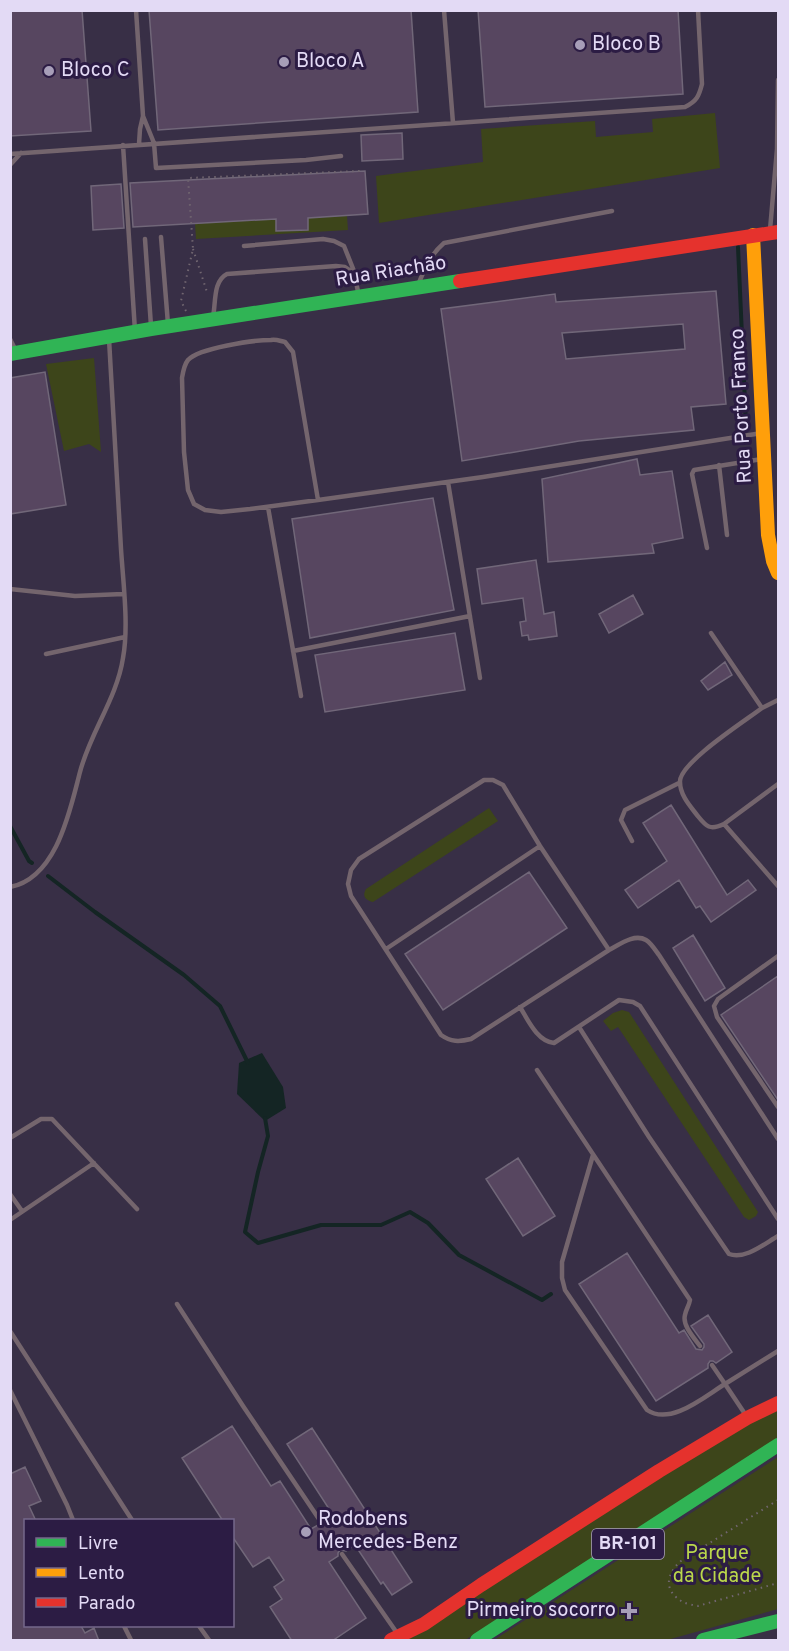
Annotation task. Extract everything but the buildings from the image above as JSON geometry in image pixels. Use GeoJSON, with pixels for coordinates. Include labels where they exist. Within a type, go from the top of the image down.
{"type":"FeatureCollection","features":[{"type":"Feature","properties":{"kind":"main road","name":"Rua Riachão"},"geometry":{"type":"LineString","coordinates":[[14,354],[168,326],[775,232]]}},
{"type":"Feature","properties":{"kind":"main road","name":"Rua Porto Franco"},"geometry":{"type":"LineString","coordinates":[[753,235],[768,535],[778,573]]}},
{"type":"Feature","properties":{"kind":"main road"},"geometry":{"type":"LineString","coordinates":[[395,1638],[424,1624],[650,1477],[747,1418],[778,1403]]}},
{"type":"Feature","properties":{"kind":"main road","name":"BR-101"},"geometry":{"type":"LineString","coordinates":[[477,1641],[778,1445]]}},
{"type":"Feature","properties":{"kind":"main road"},"geometry":{"type":"LineString","coordinates":[[703,1641],[732,1637],[778,1621]]}},
{"type":"Feature","properties":{"kind":"main road"},"geometry":{"type":"LineString","coordinates":[[417,1641],[424,1624]]}},
{"type":"Feature","properties":{"kind":"lane"},"geometry":{"type":"LineString","coordinates":[[136,10],[143,116],[139,144]]}},
{"type":"Feature","properties":{"kind":"lane"},"geometry":{"type":"LineString","coordinates":[[444,10],[453,123]]}},
{"type":"Feature","properties":{"kind":"lane"},"geometry":{"type":"LineString","coordinates":[[10,154],[685,107],[694,103],[700,94],[702,84],[698,10]]}},
{"type":"Feature","properties":{"kind":"lane"},"geometry":{"type":"LineString","coordinates":[[775,232],[770,225],[777,170],[778,80]]}},
{"type":"Feature","properties":{"kind":"lane"},"geometry":{"type":"LineString","coordinates":[[143,116],[154,143],[156,168],[341,156]]}},
{"type":"Feature","properties":{"kind":"lane"},"geometry":{"type":"LineString","coordinates":[[123,145],[136,332]]}},
{"type":"Feature","properties":{"kind":"lane"},"geometry":{"type":"LineString","coordinates":[[10,165],[21,153]]}},
{"type":"Feature","properties":{"kind":"lane"},"geometry":{"type":"LineString","coordinates":[[417,287],[428,262],[444,243],[612,211]]}},
{"type":"Feature","properties":{"kind":"lane"},"geometry":{"type":"LineString","coordinates":[[161,237],[168,326]]}},
{"type":"Feature","properties":{"kind":"lane"},"geometry":{"type":"LineString","coordinates":[[145,239],[151,329]]}},
{"type":"Feature","properties":{"kind":"lane"},"geometry":{"type":"LineString","coordinates":[[244,246],[323,239],[334,241],[344,246],[354,273],[359,297]]}},
{"type":"Feature","properties":{"kind":"lane"},"geometry":{"type":"LineString","coordinates":[[213,320],[218,284],[220,278],[227,273],[336,266],[345,267],[354,273]]}},
{"type":"Feature","properties":{"kind":"lane"},"geometry":{"type":"LineString","coordinates":[[10,887],[33,877],[48,861],[56,846],[72,805],[84,757],[118,678],[124,657],[123,594],[109,336]]}},
{"type":"Feature","properties":{"kind":"lane"},"geometry":{"type":"LineString","coordinates":[[10,339],[14,354]]}},
{"type":"Feature","properties":{"kind":"lane"},"geometry":{"type":"LineString","coordinates":[[318,500],[293,352],[285,342],[273,339],[239,343],[197,353],[188,360],[184,366],[182,378],[184,452],[188,490],[194,504],[205,510],[220,512],[268,507],[448,482],[764,433]]}},
{"type":"Feature","properties":{"kind":"lane"},"geometry":{"type":"LineString","coordinates":[[707,548],[692,474],[694,470],[765,459]]}},
{"type":"Feature","properties":{"kind":"lane"},"geometry":{"type":"LineString","coordinates":[[719,465],[727,535]]}},
{"type":"Feature","properties":{"kind":"lane"},"geometry":{"type":"LineString","coordinates":[[448,482],[480,678]]}},
{"type":"Feature","properties":{"kind":"lane"},"geometry":{"type":"LineString","coordinates":[[268,507],[301,696]]}},
{"type":"Feature","properties":{"kind":"lane"},"geometry":{"type":"LineString","coordinates":[[10,588],[75,596],[123,594]]}},
{"type":"Feature","properties":{"kind":"lane"},"geometry":{"type":"LineString","coordinates":[[293,651],[470,616]]}},
{"type":"Feature","properties":{"kind":"lane"},"geometry":{"type":"LineString","coordinates":[[711,633],[762,708]]}},
{"type":"Feature","properties":{"kind":"lane"},"geometry":{"type":"LineString","coordinates":[[46,654],[125,637]]}},
{"type":"Feature","properties":{"kind":"lane"},"geometry":{"type":"LineString","coordinates":[[778,700],[762,708],[697,756],[683,771],[680,783],[685,798],[705,824],[714,828],[724,824],[778,784]]}},
{"type":"Feature","properties":{"kind":"lane"},"geometry":{"type":"LineString","coordinates":[[609,950],[540,846],[503,784],[493,780],[484,780],[359,859],[351,870],[348,884],[351,896],[441,1035],[459,1042],[471,1039],[609,950],[630,939],[647,940],[778,1139]]}},
{"type":"Feature","properties":{"kind":"lane"},"geometry":{"type":"LineString","coordinates":[[632,841],[621,820],[625,810],[680,783]]}},
{"type":"Feature","properties":{"kind":"lane"},"geometry":{"type":"LineString","coordinates":[[724,824],[778,886]]}},
{"type":"Feature","properties":{"kind":"lane"},"geometry":{"type":"LineString","coordinates":[[386,949],[540,846]]}},
{"type":"Feature","properties":{"kind":"lane"},"geometry":{"type":"LineString","coordinates":[[778,956],[718,999],[714,1006],[717,1017],[778,1107]]}},
{"type":"Feature","properties":{"kind":"lane"},"geometry":{"type":"LineString","coordinates":[[520,1007],[535,1031],[549,1042],[554,1043],[619,1000],[633,1002],[640,1006],[778,1219]]}},
{"type":"Feature","properties":{"kind":"lane"},"geometry":{"type":"LineString","coordinates":[[579,1027],[649,1137],[729,1254],[743,1256],[778,1236]]}},
{"type":"Feature","properties":{"kind":"lane"},"geometry":{"type":"LineString","coordinates":[[537,1070],[690,1300],[684,1321],[700,1346]]}},
{"type":"Feature","properties":{"kind":"lane"},"geometry":{"type":"LineString","coordinates":[[10,1138],[41,1119],[52,1119],[137,1209]]}},
{"type":"Feature","properties":{"kind":"lane"},"geometry":{"type":"LineString","coordinates":[[593,1155],[562,1262],[562,1278],[565,1290],[647,1410],[662,1415],[677,1413],[778,1351]]}},
{"type":"Feature","properties":{"kind":"lane"},"geometry":{"type":"LineString","coordinates":[[10,1220],[94,1162]]}},
{"type":"Feature","properties":{"kind":"lane"},"geometry":{"type":"LineString","coordinates":[[10,1194],[22,1211]]}},
{"type":"Feature","properties":{"kind":"lane"},"geometry":{"type":"LineString","coordinates":[[177,1304],[321,1522]]}},
{"type":"Feature","properties":{"kind":"lane"},"geometry":{"type":"LineString","coordinates":[[10,1331],[131,1519]]}},
{"type":"Feature","properties":{"kind":"lane"},"geometry":{"type":"LineString","coordinates":[[712,1365],[747,1418]]}},
{"type":"Feature","properties":{"kind":"lane"},"geometry":{"type":"LineString","coordinates":[[10,1390],[72,1519]]}},
{"type":"Feature","properties":{"kind":"lane"},"geometry":{"type":"LineString","coordinates":[[342,1554],[395,1638]]}},
{"type":"Feature","properties":{"kind":"lane"},"geometry":{"type":"LineString","coordinates":[[124,1627],[131,1641]]}},
{"type":"Feature","properties":{"kind":"lane"},"geometry":{"type":"LineString","coordinates":[[200,1627],[209,1641]]}},
{"type":"Feature","properties":{"kind":"path"},"geometry":{"type":"LineString","coordinates":[[209,297],[193,249],[188,177],[361,171]]}},
{"type":"Feature","properties":{"kind":"path"},"geometry":{"type":"LineString","coordinates":[[191,316],[181,301],[193,249]]}},
{"type":"Feature","properties":{"kind":"path"},"geometry":{"type":"LineString","coordinates":[[778,1500],[681,1561],[673,1568],[669,1578],[669,1589],[684,1603],[698,1606],[778,1583]]}},
{"type":"Feature","properties":{"kind":"green space"},"geometry":{"type":"Polygon","coordinates":[[[715,113],[720,168],[379,223],[376,176],[483,162],[481,129],[595,121],[596,137],[653,132],[652,119],[715,113]]]}},
{"type":"Feature","properties":{"kind":"green space"},"geometry":{"type":"Polygon","coordinates":[[[347,216],[348,230],[196,239],[195,223],[276,219],[277,231],[308,230],[308,218],[347,216]]]}},
{"type":"Feature","properties":{"kind":"green space"},"geometry":{"type":"Polygon","coordinates":[[[94,358],[101,452],[89,444],[64,451],[46,364],[94,358]]]}},
{"type":"Feature","properties":{"kind":"green space"},"geometry":{"type":"Polygon","coordinates":[[[489,808],[498,821],[373,902],[365,897],[366,889],[489,808]]]}},
{"type":"Feature","properties":{"kind":"green space"},"geometry":{"type":"Polygon","coordinates":[[[622,1010],[629,1012],[758,1212],[756,1216],[749,1220],[744,1217],[618,1027],[611,1031],[603,1021],[613,1013],[622,1010]]]}},
{"type":"Feature","properties":{"kind":"green space"},"geometry":{"type":"Polygon","coordinates":[[[778,1403],[778,1438],[553,1587],[465,1640],[391,1640],[778,1403]]]}},
{"type":"Feature","properties":{"kind":"green space","name":"Parque da Cidade"},"geometry":{"type":"Polygon","coordinates":[[[778,1457],[778,1609],[667,1640],[494,1640],[778,1457]]]}},
{"type":"Feature","properties":{"kind":"shaded area"},"geometry":{"type":"Polygon","coordinates":[[[262,1053],[283,1087],[286,1108],[265,1121],[237,1094],[239,1063],[262,1053]]]}},
{"type":"Feature","properties":{"kind":"waterway"},"geometry":{"type":"LineString","coordinates":[[738,247],[746,425]]}},
{"type":"Feature","properties":{"kind":"waterway"},"geometry":{"type":"LineString","coordinates":[[10,826],[32,863]]}},
{"type":"Feature","properties":{"kind":"waterway"},"geometry":{"type":"LineString","coordinates":[[48,876],[184,975],[220,1006],[248,1063]]}},
{"type":"Feature","properties":{"kind":"waterway"},"geometry":{"type":"LineString","coordinates":[[265,1118],[268,1136],[245,1232],[258,1243],[321,1225],[381,1225],[410,1212],[428,1223],[459,1255],[542,1300],[551,1294]]}},
{"type":"Feature","properties":{"kind":"traffic: fast"},"geometry":{"type":"LineString","coordinates":[[10,354],[151,329],[460,281]]}},
{"type":"Feature","properties":{"kind":"traffic: fast"},"geometry":{"type":"LineString","coordinates":[[477,1640],[778,1445]]}},
{"type":"Feature","properties":{"kind":"traffic: fast"},"geometry":{"type":"LineString","coordinates":[[703,1640],[778,1621]]}},
{"type":"Feature","properties":{"kind":"traffic: slow"},"geometry":{"type":"LineString","coordinates":[[753,235],[768,535],[778,573]]}},
{"type":"Feature","properties":{"kind":"traffic: jam"},"geometry":{"type":"LineString","coordinates":[[460,281],[778,232]]}},
{"type":"Feature","properties":{"kind":"traffic: jam"},"geometry":{"type":"LineString","coordinates":[[391,1640],[424,1624],[659,1471],[747,1418],[778,1403]]}},
{"type":"Feature","properties":{"kind":"place","name":"Bloco B"},"geometry":{"type":"Point","coordinates":[580,45]}},
{"type":"Feature","properties":{"kind":"place","name":"Bloco A"},"geometry":{"type":"Point","coordinates":[284,62]}},
{"type":"Feature","properties":{"kind":"place","name":"Bloco C"},"geometry":{"type":"Point","coordinates":[49,71]}},
{"type":"Feature","properties":{"kind":"place","name":"Rodobens Mercedes-Benz"},"geometry":{"type":"Point","coordinates":[306,1532]}},
{"type":"Feature","properties":{"kind":"place","name":"Pirmeiro socorro"},"geometry":{"type":"Point","coordinates":[629,1611]}}]}
